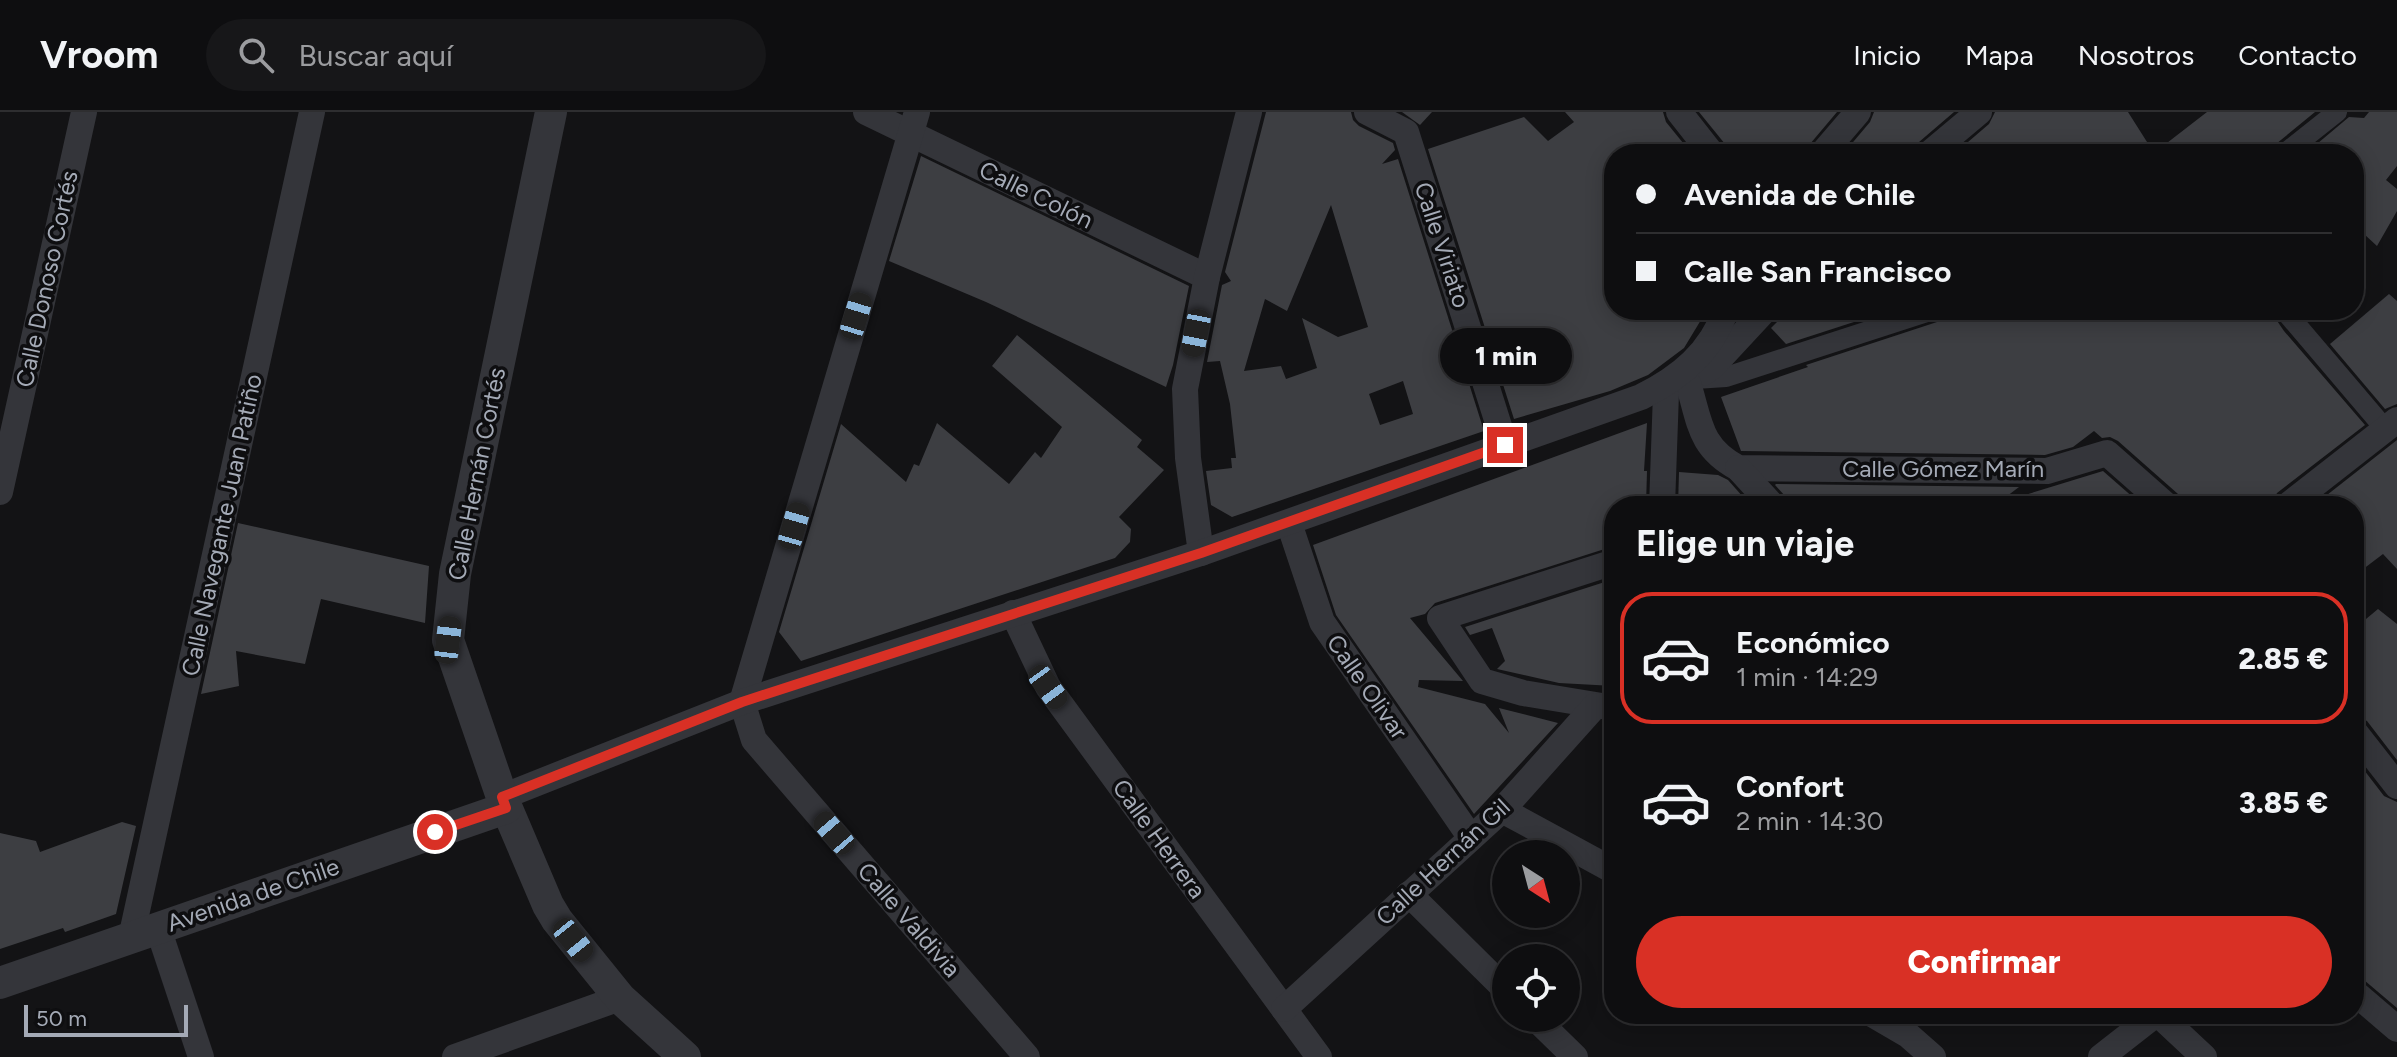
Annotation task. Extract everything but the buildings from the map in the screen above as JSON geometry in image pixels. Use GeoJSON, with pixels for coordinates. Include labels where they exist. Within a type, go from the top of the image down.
{"type":"FeatureCollection","features":[{"type":"Feature","properties":{"kind":"street","name":"Calle Donoso Cortés"},"geometry":{"type":"LineString","coordinates":[[0,492],[84,112]]}},
{"type":"Feature","properties":{"kind":"street","name":"Calle Navegante Juan Patiño"},"geometry":{"type":"LineString","coordinates":[[144,933],[312,112]]}},
{"type":"Feature","properties":{"kind":"street","name":"Calle Hernán Cortés"},"geometry":{"type":"LineString","coordinates":[[551,112],[455,574],[448,640],[504,802],[557,920],[620,998],[685,1057]]}},
{"type":"Feature","properties":{"kind":"street","name":"Calle Colón"},"geometry":{"type":"LineString","coordinates":[[866,112],[914,123],[1207,277]]}},
{"type":"Feature","properties":{"kind":"street"},"geometry":{"type":"LineString","coordinates":[[1201,553],[1188,458],[1185,389],[1207,277],[1249,112]]}},
{"type":"Feature","properties":{"kind":"street","name":"Calle Viriato"},"geometry":{"type":"LineString","coordinates":[[1367,112],[1406,132],[1505,445]]}},
{"type":"Feature","properties":{"kind":"street"},"geometry":{"type":"LineString","coordinates":[[1679,112],[1704,144]]}},
{"type":"Feature","properties":{"kind":"street"},"geometry":{"type":"LineString","coordinates":[[1831,144],[1858,112]]}},
{"type":"Feature","properties":{"kind":"street"},"geometry":{"type":"LineString","coordinates":[[1941,144],[1979,112]]}},
{"type":"Feature","properties":{"kind":"street"},"geometry":{"type":"LineString","coordinates":[[2297,144],[2337,112]]}},
{"type":"Feature","properties":{"kind":"street"},"geometry":{"type":"LineString","coordinates":[[742,702],[914,123]]}},
{"type":"Feature","properties":{"kind":"street"},"geometry":{"type":"LineString","coordinates":[[1721,320],[1712,341],[1696,362],[1669,382],[1706,443],[1725,461],[1738,468],[1764,496]]}},
{"type":"Feature","properties":{"kind":"street"},"geometry":{"type":"LineString","coordinates":[[1672,388],[1713,366],[1756,320]]}},
{"type":"Feature","properties":{"kind":"street"},"geometry":{"type":"LineString","coordinates":[[504,802],[742,702],[1201,553],[1672,388],[1726,377],[1901,320]]}},
{"type":"Feature","properties":{"kind":"street"},"geometry":{"type":"LineString","coordinates":[[2293,320],[2392,425],[2300,496]]}},
{"type":"Feature","properties":{"kind":"street"},"geometry":{"type":"LineString","coordinates":[[1662,496],[1664,439],[1672,388]]}},
{"type":"Feature","properties":{"kind":"street"},"geometry":{"type":"LineString","coordinates":[[1664,439],[1706,443]]}},
{"type":"Feature","properties":{"kind":"street","name":"Calle Gómez Marín"},"geometry":{"type":"LineString","coordinates":[[1738,468],[2047,471],[2107,453],[2156,496]]}},
{"type":"Feature","properties":{"kind":"street","name":"Calle Olivar"},"geometry":{"type":"LineString","coordinates":[[1289,523],[1322,622],[1471,838]]}},
{"type":"Feature","properties":{"kind":"street"},"geometry":{"type":"LineString","coordinates":[[1604,565],[1440,618],[1482,681],[1523,693],[1604,707]]}},
{"type":"Feature","properties":{"kind":"street","name":"Calle Herrera"},"geometry":{"type":"LineString","coordinates":[[1013,613],[1048,687],[1319,1057]]}},
{"type":"Feature","properties":{"kind":"street","name":"Calle Valdivia"},"geometry":{"type":"LineString","coordinates":[[742,702],[754,740],[1027,1057]]}},
{"type":"Feature","properties":{"kind":"street","name":"Calle Hernán Gil"},"geometry":{"type":"LineString","coordinates":[[1284,1009],[1502,810],[1604,708]]}},
{"type":"Feature","properties":{"kind":"street"},"geometry":{"type":"LineString","coordinates":[[2364,744],[2397,786]]}},
{"type":"Feature","properties":{"kind":"street","name":"Avenida de Chile"},"geometry":{"type":"LineString","coordinates":[[0,983],[504,802]]}},
{"type":"Feature","properties":{"kind":"street"},"geometry":{"type":"LineString","coordinates":[[1502,810],[1604,866]]}},
{"type":"Feature","properties":{"kind":"street"},"geometry":{"type":"LineString","coordinates":[[1409,894],[1492,976]]}},
{"type":"Feature","properties":{"kind":"street"},"geometry":{"type":"LineString","coordinates":[[144,933],[201,1057]]}},
{"type":"Feature","properties":{"kind":"street"},"geometry":{"type":"LineString","coordinates":[[455,1057],[620,998]]}},
{"type":"Feature","properties":{"kind":"street"},"geometry":{"type":"LineString","coordinates":[[2364,1001],[2397,1029]]}},
{"type":"Feature","properties":{"kind":"street"},"geometry":{"type":"LineString","coordinates":[[1889,1024],[1908,1035],[1933,1057]]}},
{"type":"Feature","properties":{"kind":"street"},"geometry":{"type":"LineString","coordinates":[[2101,1057],[2138,1024]]}},
{"type":"Feature","properties":{"kind":"street"},"geometry":{"type":"LineString","coordinates":[[2156,1024],[2204,1057]]}},
{"type":"Feature","properties":{"kind":"street"},"geometry":{"type":"LineString","coordinates":[[1549,1032],[1575,1057]]}},
{"type":"Feature","properties":{"kind":"route"},"geometry":{"type":"LineString","coordinates":[[435,832],[506,808],[502,797],[742,702],[1201,553],[1505,445]]}}]}
